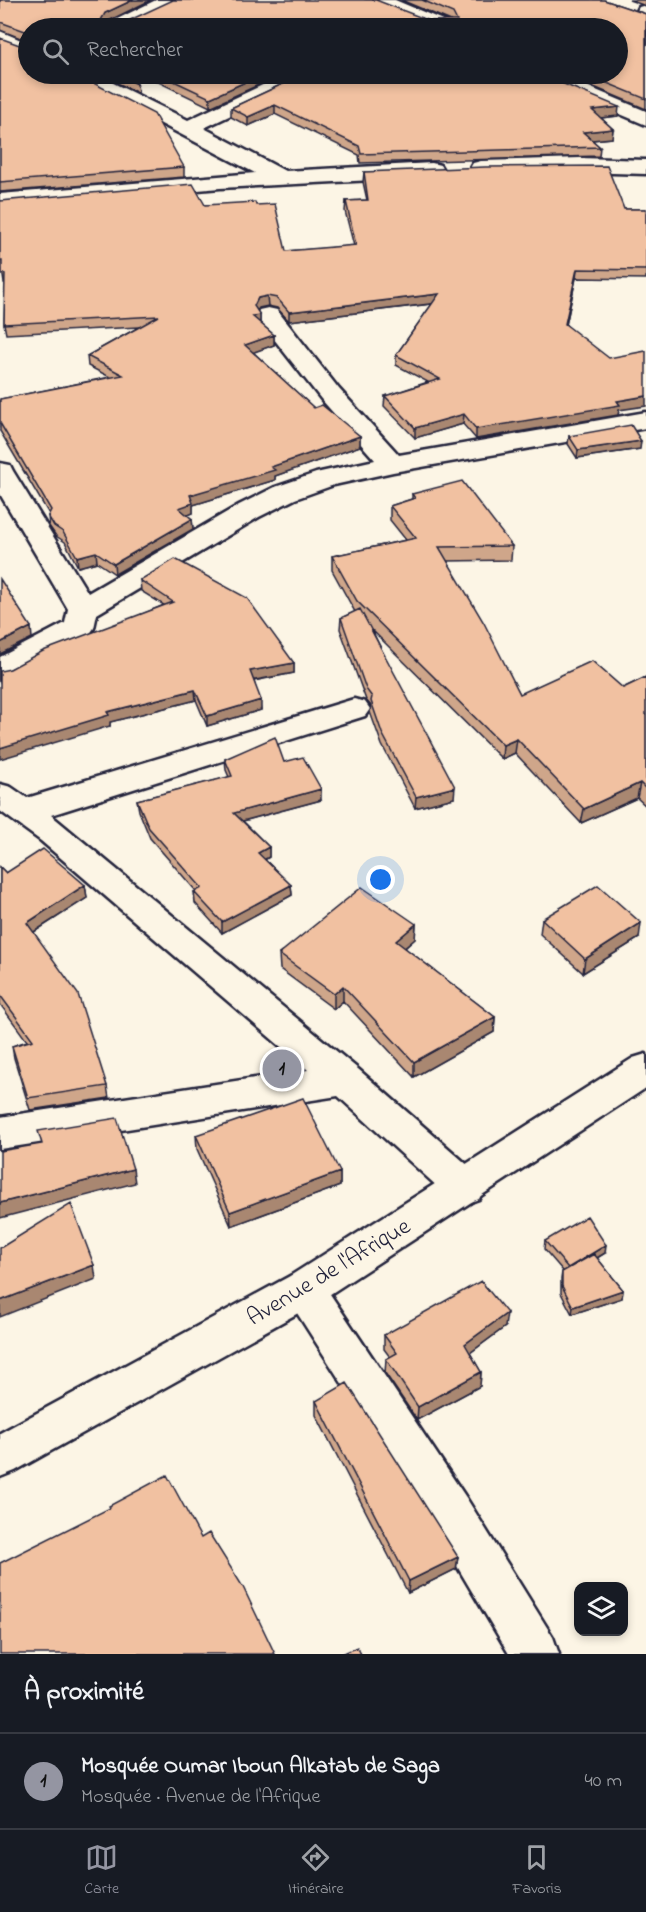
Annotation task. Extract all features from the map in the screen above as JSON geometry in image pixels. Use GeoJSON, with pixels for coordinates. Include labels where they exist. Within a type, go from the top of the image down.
{"type":"FeatureCollection","features":[{"type":"Feature","properties":{"kind":"street"},"geometry":{"type":"LineString","coordinates":[[134,18],[171,0]]}},
{"type":"Feature","properties":{"kind":"street"},"geometry":{"type":"LineString","coordinates":[[377,0],[423,18]]}},
{"type":"Feature","properties":{"kind":"street"},"geometry":{"type":"LineString","coordinates":[[640,11],[646,37]]}},
{"type":"Feature","properties":{"kind":"street"},"geometry":{"type":"LineString","coordinates":[[400,18],[410,12]]}},
{"type":"Feature","properties":{"kind":"street"},"geometry":{"type":"LineString","coordinates":[[0,37],[18,45]]}},
{"type":"Feature","properties":{"kind":"street"},"geometry":{"type":"LineString","coordinates":[[100,84],[280,177]]}},
{"type":"Feature","properties":{"kind":"street"},"geometry":{"type":"LineString","coordinates":[[188,128],[280,84]]}},
{"type":"Feature","properties":{"kind":"street"},"geometry":{"type":"LineString","coordinates":[[565,84],[646,119]]}},
{"type":"Feature","properties":{"kind":"street"},"geometry":{"type":"LineString","coordinates":[[0,201],[280,177],[386,171],[579,165],[646,167]]}},
{"type":"Feature","properties":{"kind":"street"},"geometry":{"type":"LineString","coordinates":[[268,315],[330,394],[393,464]]}},
{"type":"Feature","properties":{"kind":"street"},"geometry":{"type":"LineString","coordinates":[[83,609],[249,511],[285,493],[326,479],[393,464],[646,420]]}},
{"type":"Feature","properties":{"kind":"street"},"geometry":{"type":"LineString","coordinates":[[0,471],[83,609],[79,628],[0,670]]}},
{"type":"Feature","properties":{"kind":"street"},"geometry":{"type":"LineString","coordinates":[[12,803],[354,709]]}},
{"type":"Feature","properties":{"kind":"street"},"geometry":{"type":"LineString","coordinates":[[12,803],[53,832],[345,1080],[465,1187]]}},
{"type":"Feature","properties":{"kind":"street","name":"Avenue de l'Afrique"},"geometry":{"type":"LineString","coordinates":[[0,1456],[304,1289],[646,1069]]}},
{"type":"Feature","properties":{"kind":"street"},"geometry":{"type":"LineString","coordinates":[[0,1133],[345,1080]]}},
{"type":"Feature","properties":{"kind":"street"},"geometry":{"type":"LineString","coordinates":[[304,1289],[451,1514],[536,1654]]}},
{"type":"Feature","properties":{"kind":"building"},"geometry":{"type":"Polygon","coordinates":[[[0,0],[133,0],[105,13],[102,18],[18,18],[18,28],[0,22],[0,0]]]}},
{"type":"Feature","properties":{"kind":"building"},"geometry":{"type":"Polygon","coordinates":[[[173,0],[376,0],[422,18],[134,18],[173,0]]]}},
{"type":"Feature","properties":{"kind":"building"},"geometry":{"type":"Polygon","coordinates":[[[422,0],[604,0],[646,14],[646,99],[609,84],[628,84],[628,18],[456,18],[453,13],[422,0]]]}},
{"type":"Feature","properties":{"kind":"building"},"geometry":{"type":"Polygon","coordinates":[[[0,38],[18,44],[18,84],[96,84],[154,114],[184,167],[0,182],[0,38]]]}},
{"type":"Feature","properties":{"kind":"building"},"geometry":{"type":"Polygon","coordinates":[[[180,84],[241,84],[210,98],[180,84]]]}},
{"type":"Feature","properties":{"kind":"building"},"geometry":{"type":"Polygon","coordinates":[[[283,84],[564,84],[619,107],[592,110],[613,129],[583,132],[600,147],[361,154],[359,146],[275,105],[248,117],[231,108],[283,84]]]}},
{"type":"Feature","properties":{"kind":"building"},"geometry":{"type":"Polygon","coordinates":[[[607,166],[624,209],[646,209],[646,270],[577,269],[565,324],[609,358],[646,351],[646,396],[617,401],[620,405],[476,429],[464,414],[415,428],[385,396],[440,379],[396,355],[439,294],[289,312],[277,298],[267,296],[258,298],[254,306],[260,315],[252,316],[274,335],[245,345],[314,408],[322,405],[360,436],[271,467],[275,470],[190,495],[193,503],[179,508],[192,519],[114,564],[96,552],[77,557],[63,532],[54,526],[48,516],[51,510],[0,423],[0,399],[123,375],[87,356],[159,316],[4,324],[5,274],[2,274],[2,261],[0,261],[0,201],[193,184],[205,205],[255,202],[256,205],[275,204],[286,251],[356,245],[346,201],[368,200],[364,172],[485,167],[607,166]]]}},
{"type":"Feature","properties":{"kind":"building"},"geometry":{"type":"Polygon","coordinates":[[[631,425],[641,441],[578,450],[569,436],[631,425]]]}},
{"type":"Feature","properties":{"kind":"building"},"geometry":{"type":"Polygon","coordinates":[[[462,481],[512,546],[439,547],[484,623],[520,694],[592,661],[623,688],[646,677],[646,789],[640,783],[584,809],[517,739],[503,745],[357,601],[332,556],[416,538],[390,506],[415,498],[412,494],[462,481]]]}},
{"type":"Feature","properties":{"kind":"building"},"geometry":{"type":"Polygon","coordinates":[[[175,559],[247,598],[294,663],[250,671],[261,700],[207,716],[195,690],[107,712],[109,715],[0,748],[0,671],[10,669],[43,651],[173,602],[140,580],[175,559]]]}},
{"type":"Feature","properties":{"kind":"building"},"geometry":{"type":"Polygon","coordinates":[[[0,579],[31,627],[0,643],[0,579]]]}},
{"type":"Feature","properties":{"kind":"building"},"geometry":{"type":"Polygon","coordinates":[[[360,609],[455,787],[416,797],[382,733],[371,701],[372,697],[366,689],[341,618],[360,609]]]}},
{"type":"Feature","properties":{"kind":"building"},"geometry":{"type":"Polygon","coordinates":[[[275,737],[284,762],[303,757],[321,789],[234,813],[269,847],[258,853],[291,885],[222,922],[194,892],[202,888],[149,828],[137,800],[232,776],[225,759],[275,737]]]}},
{"type":"Feature","properties":{"kind":"building"},"geometry":{"type":"Polygon","coordinates":[[[43,849],[85,885],[27,923],[78,994],[107,1086],[28,1098],[12,1046],[33,1040],[0,995],[0,867],[6,873],[43,849]]]}},
{"type":"Feature","properties":{"kind":"building"},"geometry":{"type":"Polygon","coordinates":[[[598,885],[641,923],[585,959],[542,919],[598,885]]]}},
{"type":"Feature","properties":{"kind":"building"},"geometry":{"type":"Polygon","coordinates":[[[362,887],[416,924],[396,941],[495,1017],[414,1062],[343,986],[334,994],[279,954],[362,887]]]}},
{"type":"Feature","properties":{"kind":"building"},"geometry":{"type":"Polygon","coordinates":[[[303,1098],[340,1172],[230,1212],[196,1135],[303,1098]]]}},
{"type":"Feature","properties":{"kind":"building"},"geometry":{"type":"Polygon","coordinates":[[[117,1118],[133,1169],[0,1203],[0,1151],[42,1144],[38,1131],[117,1118]]]}},
{"type":"Feature","properties":{"kind":"building"},"geometry":{"type":"Polygon","coordinates":[[[71,1204],[94,1265],[0,1301],[0,1248],[71,1204]]]}},
{"type":"Feature","properties":{"kind":"building"},"geometry":{"type":"Polygon","coordinates":[[[587,1216],[606,1245],[568,1268],[545,1241],[587,1216]]]}},
{"type":"Feature","properties":{"kind":"building"},"geometry":{"type":"Polygon","coordinates":[[[594,1254],[623,1290],[573,1307],[562,1286],[562,1272],[594,1254]]]}},
{"type":"Feature","properties":{"kind":"building"},"geometry":{"type":"Polygon","coordinates":[[[481,1281],[507,1313],[465,1344],[481,1372],[418,1407],[386,1359],[397,1353],[384,1335],[481,1281]]]}},
{"type":"Feature","properties":{"kind":"building"},"geometry":{"type":"Polygon","coordinates":[[[347,1383],[458,1557],[409,1581],[316,1401],[347,1383]]]}},
{"type":"Feature","properties":{"kind":"building"},"geometry":{"type":"Polygon","coordinates":[[[167,1475],[201,1538],[209,1533],[243,1587],[275,1654],[0,1654],[0,1563],[110,1508],[109,1506],[167,1475]]]}},
{"type":"Feature","properties":{"kind":"building"},"geometry":{"type":"Polygon","coordinates":[[[357,1647],[361,1654],[342,1654],[357,1647]]]}},
{"type":"Feature","properties":{"kind":"place","name":"Mosquée Oumar Iboun Alkatab de Saga"},"geometry":{"type":"Point","coordinates":[282,1069]}}]}
